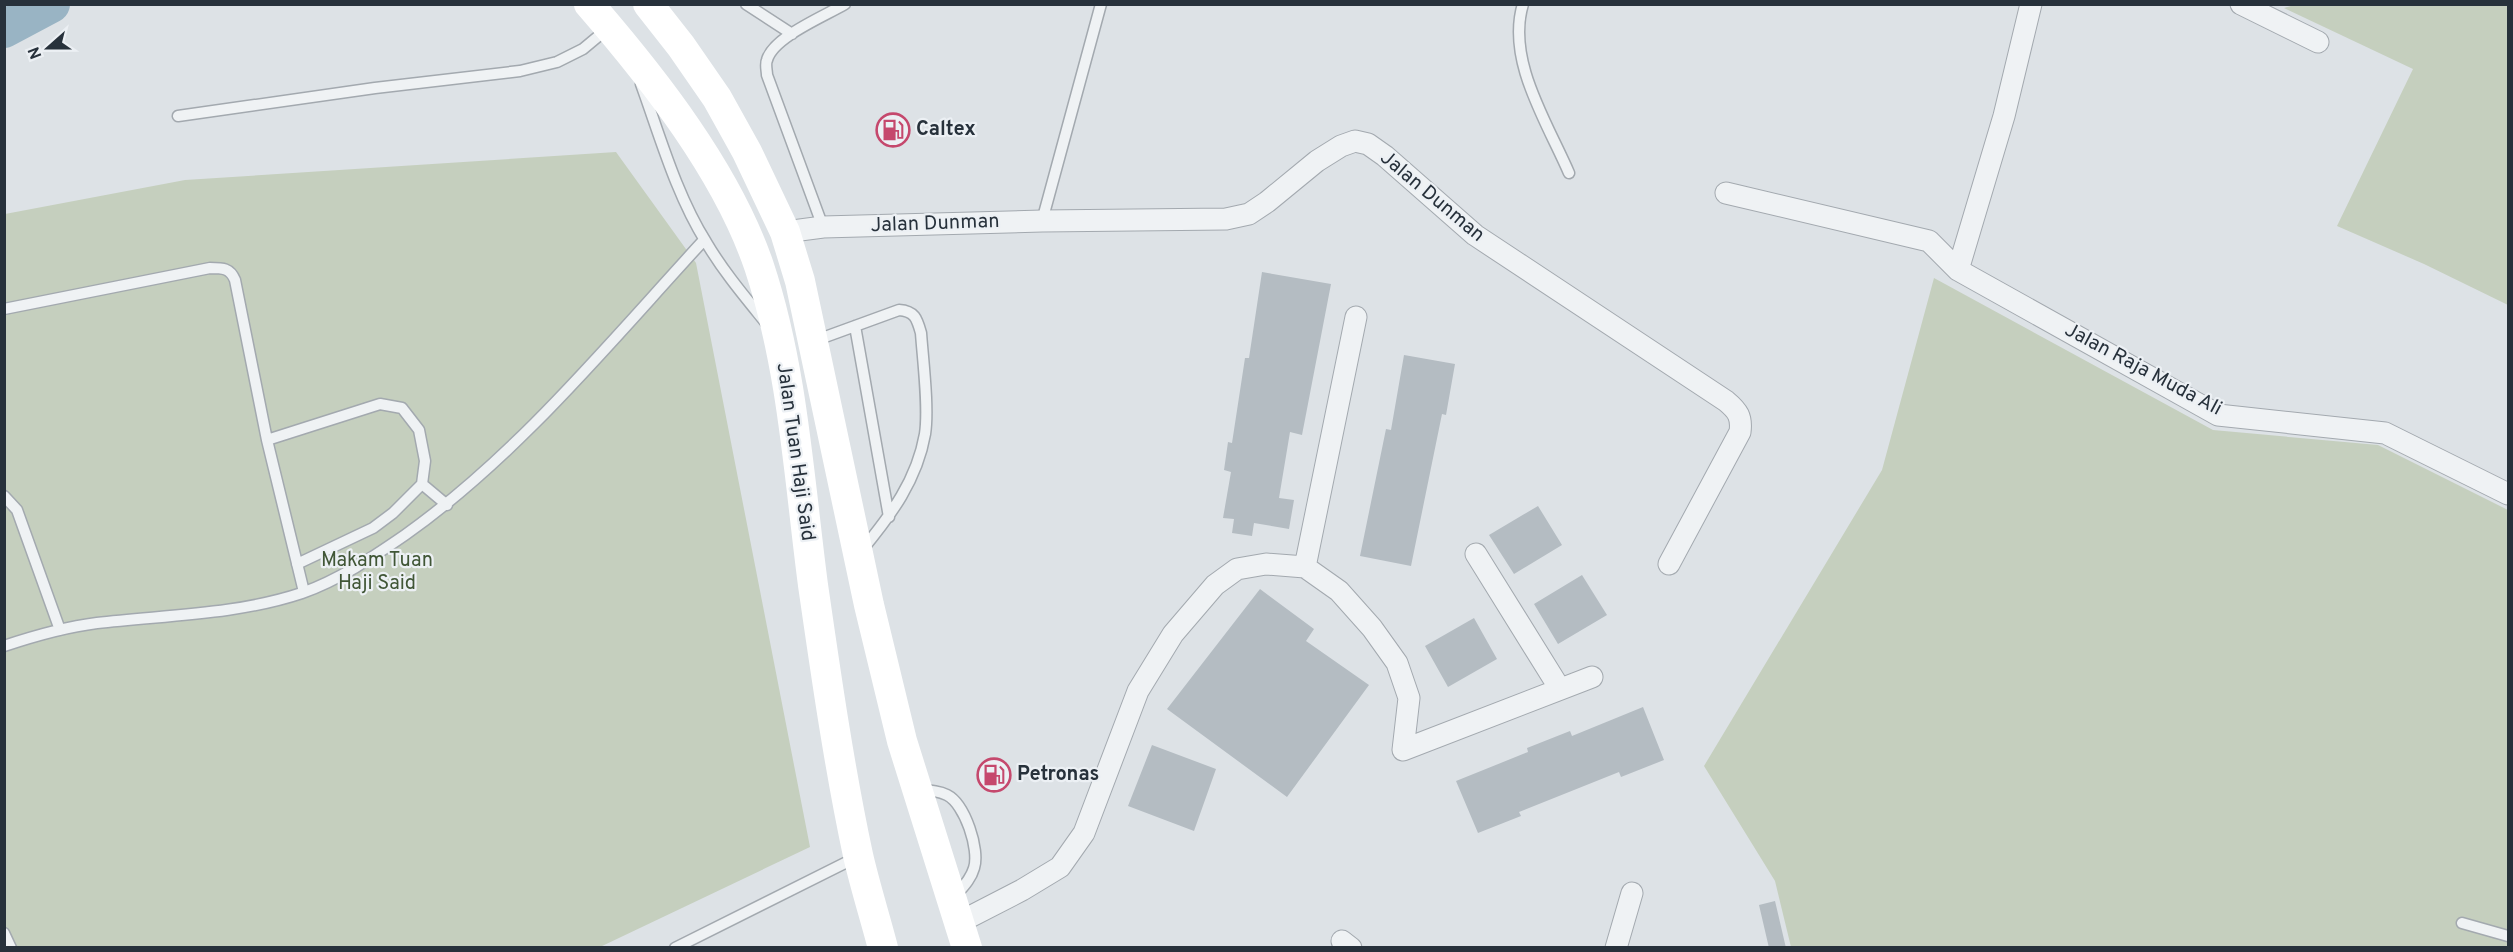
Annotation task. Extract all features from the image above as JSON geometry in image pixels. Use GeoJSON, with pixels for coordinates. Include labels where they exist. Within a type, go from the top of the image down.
{"type":"FeatureCollection","features":[{"type":"Feature","properties":{"kind":"main road","name":"Jalan Tuan Haji Said"},"geometry":{"type":"LineString","coordinates":[[590,4],[700,147],[732,203],[758,266],[778,338],[787,388],[815,599],[858,856],[883,948]]}},
{"type":"Feature","properties":{"kind":"main road","name":"Jalan Tuan Haji Said"},"geometry":{"type":"LineString","coordinates":[[648,4],[717,98],[785,232],[800,281],[858,554],[902,741],[959,924]]}},
{"type":"Feature","properties":{"kind":"main road"},"geometry":{"type":"LineString","coordinates":[[658,4],[681,46]]}},
{"type":"Feature","properties":{"kind":"street"},"geometry":{"type":"LineString","coordinates":[[1958,270],[2004,116],[2031,4]]}},
{"type":"Feature","properties":{"kind":"street"},"geometry":{"type":"LineString","coordinates":[[2241,4],[2318,42]]}},
{"type":"Feature","properties":{"kind":"street","name":"Jalan Dunman"},"geometry":{"type":"LineString","coordinates":[[785,232],[823,227],[1226,219],[1249,214],[1317,161],[1341,146],[1355,141],[1368,144],[1475,235],[1738,411],[1741,421],[1740,432],[1669,564]]}},
{"type":"Feature","properties":{"kind":"street","name":"Jalan Raja Muda Ali"},"geometry":{"type":"LineString","coordinates":[[1726,192],[1929,241],[1958,270],[2218,415],[2385,433],[2508,494]]}},
{"type":"Feature","properties":{"kind":"street"},"geometry":{"type":"LineString","coordinates":[[1305,567],[1356,317]]}},
{"type":"Feature","properties":{"kind":"street"},"geometry":{"type":"LineString","coordinates":[[1476,554],[1560,689]]}},
{"type":"Feature","properties":{"kind":"street"},"geometry":{"type":"LineString","coordinates":[[959,924],[1060,867],[1084,834],[1138,691],[1173,634],[1215,585],[1237,569],[1266,564],[1305,567],[1339,591],[1372,628],[1397,663],[1409,698],[1403,750],[1592,677]]}},
{"type":"Feature","properties":{"kind":"street"},"geometry":{"type":"LineString","coordinates":[[1616,948],[1632,893]]}},
{"type":"Feature","properties":{"kind":"lane"},"geometry":{"type":"LineString","coordinates":[[746,4],[792,34]]}},
{"type":"Feature","properties":{"kind":"lane"},"geometry":{"type":"LineString","coordinates":[[823,227],[767,75],[766,60],[775,47],[792,34],[844,4]]}},
{"type":"Feature","properties":{"kind":"lane"},"geometry":{"type":"LineString","coordinates":[[1042,221],[1101,4]]}},
{"type":"Feature","properties":{"kind":"lane"},"geometry":{"type":"LineString","coordinates":[[1523,4],[1518,22],[1520,57],[1569,173]]}},
{"type":"Feature","properties":{"kind":"lane"},"geometry":{"type":"LineString","coordinates":[[178,116],[375,88],[520,71],[557,62],[583,49],[609,27]]}},
{"type":"Feature","properties":{"kind":"lane"},"geometry":{"type":"LineString","coordinates":[[628,52],[681,192],[704,240],[733,283],[778,338]]}},
{"type":"Feature","properties":{"kind":"lane"},"geometry":{"type":"LineString","coordinates":[[4,646],[33,636],[95,623],[246,608],[304,592],[369,560],[447,505],[510,449],[704,240]]}},
{"type":"Feature","properties":{"kind":"lane"},"geometry":{"type":"LineString","coordinates":[[4,309],[210,268],[226,269],[232,273],[267,440],[304,592]]}},
{"type":"Feature","properties":{"kind":"lane"},"geometry":{"type":"LineString","coordinates":[[813,341],[899,310],[909,311],[916,317],[921,333],[925,433],[915,468],[901,499],[858,554]]}},
{"type":"Feature","properties":{"kind":"lane"},"geometry":{"type":"LineString","coordinates":[[855,326],[889,517]]}},
{"type":"Feature","properties":{"kind":"lane"},"geometry":{"type":"LineString","coordinates":[[267,440],[380,404],[402,408],[419,430],[425,461],[422,484],[374,528],[297,564]]}},
{"type":"Feature","properties":{"kind":"lane"},"geometry":{"type":"LineString","coordinates":[[422,484],[447,505]]}},
{"type":"Feature","properties":{"kind":"lane"},"geometry":{"type":"LineString","coordinates":[[4,496],[8,497],[17,510],[60,630]]}},
{"type":"Feature","properties":{"kind":"lane"},"geometry":{"type":"LineString","coordinates":[[916,789],[949,795],[958,805],[973,841],[976,854],[975,867],[969,880],[959,924]]}},
{"type":"Feature","properties":{"kind":"lane"},"geometry":{"type":"LineString","coordinates":[[675,948],[858,856]]}},
{"type":"Feature","properties":{"kind":"lane"},"geometry":{"type":"LineString","coordinates":[[2462,923],[2508,936]]}},
{"type":"Feature","properties":{"kind":"lane"},"geometry":{"type":"LineString","coordinates":[[4,933],[11,948]]}},
{"type":"Feature","properties":{"kind":"green space"},"geometry":{"type":"Polygon","coordinates":[[[2297,4],[2508,5],[2508,305],[2424,264],[2337,226],[2413,69],[2284,8],[2297,4]]]}},
{"type":"Feature","properties":{"kind":"green space","name":"Makam Tuan Haji Said"},"geometry":{"type":"Polygon","coordinates":[[[616,152],[696,263],[810,847],[600,947],[5,948],[5,214],[185,180],[616,152]]]}},
{"type":"Feature","properties":{"kind":"green space"},"geometry":{"type":"Polygon","coordinates":[[[1934,278],[2213,430],[2378,445],[2508,510],[2508,947],[1791,947],[1775,881],[1704,766],[1882,470],[1934,278]]]}},
{"type":"Feature","properties":{"kind":"building"},"geometry":{"type":"Polygon","coordinates":[[[1262,272],[1331,284],[1302,435],[1290,432],[1279,498],[1294,500],[1289,529],[1254,523],[1252,536],[1232,533],[1234,519],[1223,518],[1231,472],[1224,470],[1228,442],[1232,443],[1245,358],[1249,358],[1262,272]]]}},
{"type":"Feature","properties":{"kind":"building"},"geometry":{"type":"Polygon","coordinates":[[[1404,355],[1455,364],[1446,415],[1442,414],[1411,566],[1360,556],[1386,429],[1391,430],[1404,355]]]}},
{"type":"Feature","properties":{"kind":"building"},"geometry":{"type":"Polygon","coordinates":[[[1538,506],[1562,545],[1514,574],[1489,535],[1538,506]]]}},
{"type":"Feature","properties":{"kind":"building"},"geometry":{"type":"Polygon","coordinates":[[[1582,575],[1607,615],[1558,644],[1534,604],[1582,575]]]}},
{"type":"Feature","properties":{"kind":"building"},"geometry":{"type":"Polygon","coordinates":[[[1260,589],[1314,629],[1306,641],[1369,685],[1287,797],[1167,709],[1260,589]]]}},
{"type":"Feature","properties":{"kind":"building"},"geometry":{"type":"Polygon","coordinates":[[[1474,618],[1497,659],[1448,687],[1425,646],[1474,618]]]}},
{"type":"Feature","properties":{"kind":"building"},"geometry":{"type":"Polygon","coordinates":[[[1643,707],[1664,760],[1621,777],[1619,772],[1519,812],[1521,816],[1478,833],[1456,781],[1528,752],[1527,748],[1570,731],[1572,736],[1643,707]]]}},
{"type":"Feature","properties":{"kind":"building"},"geometry":{"type":"Polygon","coordinates":[[[1152,745],[1216,769],[1194,831],[1128,806],[1152,745]]]}},
{"type":"Feature","properties":{"kind":"building"},"geometry":{"type":"Polygon","coordinates":[[[1775,901],[1786,948],[1769,948],[1759,905],[1775,901]]]}},
{"type":"Feature","properties":{"kind":"waterway"},"geometry":{"type":"LineString","coordinates":[[4,29],[51,4]]}},
{"type":"Feature","properties":{"kind":"place","name":"Caltex"},"geometry":{"type":"Point","coordinates":[893,130]}},
{"type":"Feature","properties":{"kind":"place","name":"Petronas"},"geometry":{"type":"Point","coordinates":[994,775]}}]}
